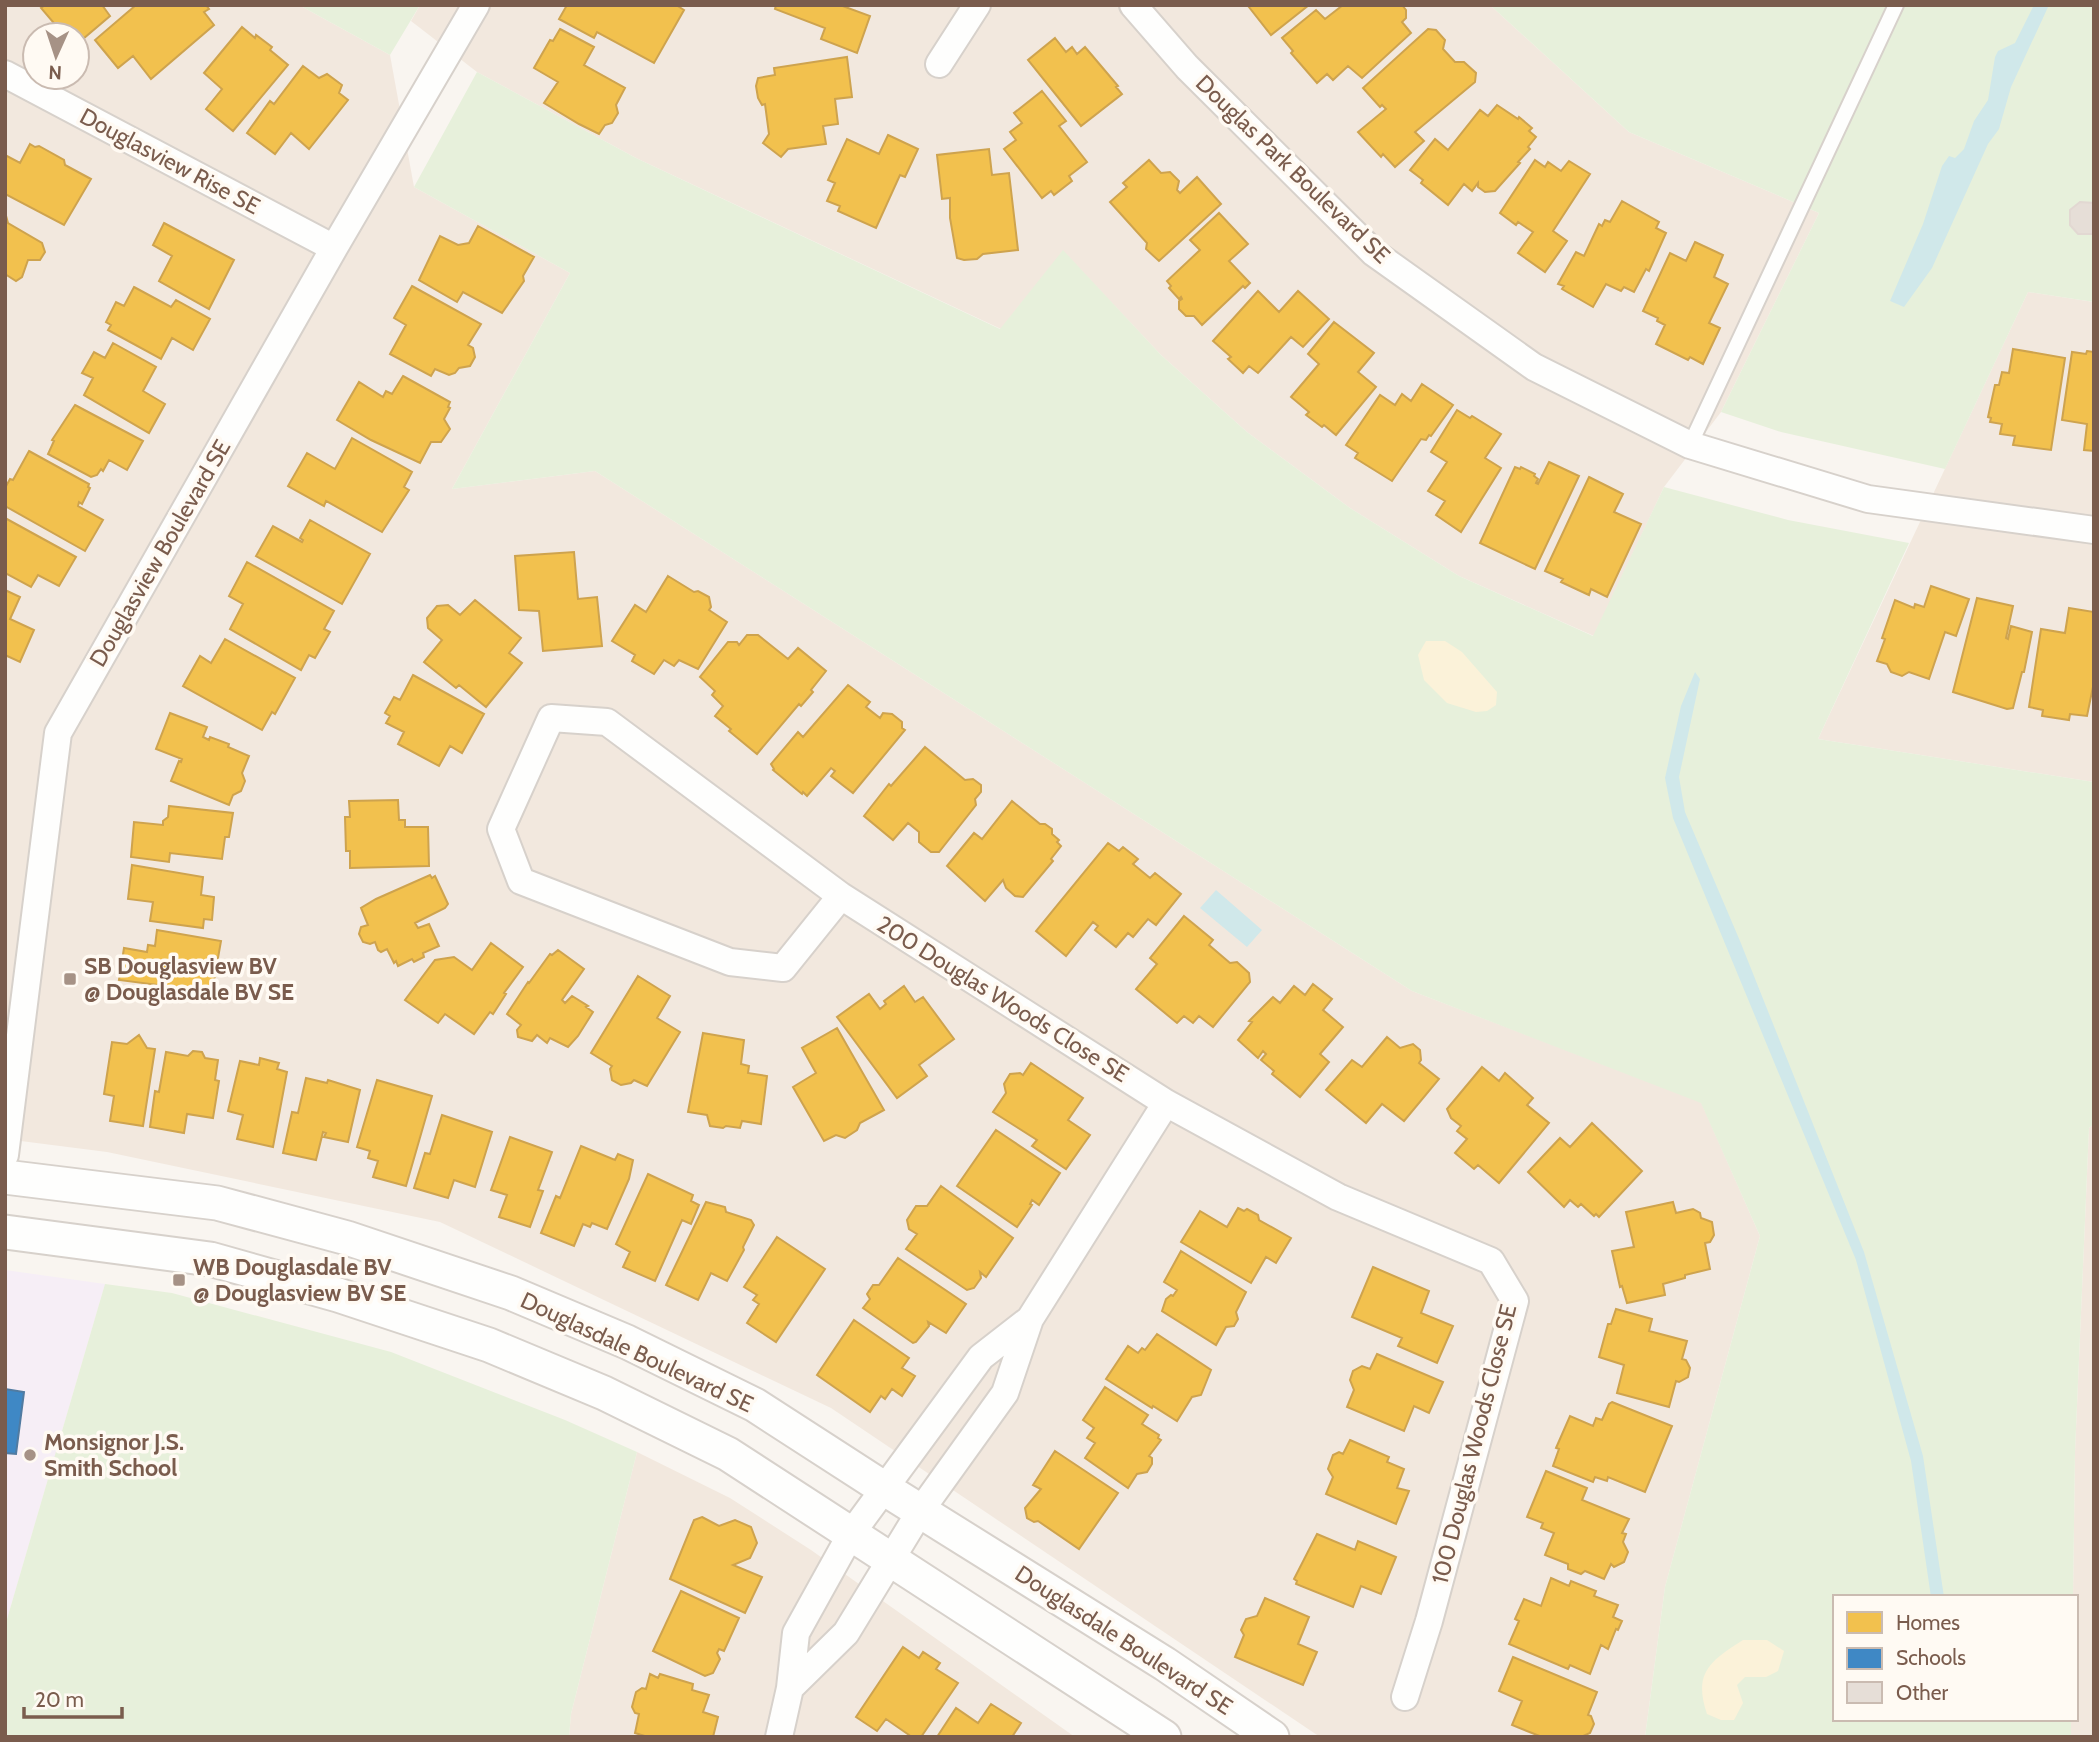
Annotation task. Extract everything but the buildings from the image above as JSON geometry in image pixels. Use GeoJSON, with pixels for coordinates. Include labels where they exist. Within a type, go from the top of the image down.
{"type":"FeatureCollection","features":[{"type":"Feature","properties":{"kind":"street","name":"Douglasview Boulevard SE"},"geometry":{"type":"LineString","coordinates":[[5,1155],[58,733],[334,248],[476,5]]}},
{"type":"Feature","properties":{"kind":"street"},"geometry":{"type":"LineString","coordinates":[[939,64],[977,5]]}},
{"type":"Feature","properties":{"kind":"street","name":"Douglas Park Boulevard SE"},"geometry":{"type":"LineString","coordinates":[[1133,5],[1187,66],[1374,253],[1534,367],[1690,445],[1868,499],[2094,530]]}},
{"type":"Feature","properties":{"kind":"street","name":"Douglasview Rise SE"},"geometry":{"type":"LineString","coordinates":[[5,74],[334,248]]}},
{"type":"Feature","properties":{"kind":"street","name":"200 Douglas Woods Close SE"},"geometry":{"type":"LineString","coordinates":[[841,896],[783,968],[730,962],[521,881],[501,829],[551,718],[607,722],[841,896],[1166,1103]]}},
{"type":"Feature","properties":{"kind":"street"},"geometry":{"type":"LineString","coordinates":[[790,1688],[846,1633],[921,1510],[1005,1393],[1030,1320],[1166,1103]]}},
{"type":"Feature","properties":{"kind":"street","name":"100 Douglas Woods Close SE"},"geometry":{"type":"LineString","coordinates":[[1166,1103],[1338,1197],[1492,1261],[1516,1301],[1429,1621],[1405,1697]]}},
{"type":"Feature","properties":{"kind":"street","name":"Douglasdale Boulevard SE"},"geometry":{"type":"LineString","coordinates":[[5,1177],[218,1203],[347,1238],[511,1293],[627,1342],[755,1405],[1165,1664],[1272,1737]]}},
{"type":"Feature","properties":{"kind":"street"},"geometry":{"type":"LineString","coordinates":[[5,1232],[210,1259],[338,1295],[489,1345],[604,1393],[728,1454],[1164,1737]]}},
{"type":"Feature","properties":{"kind":"street"},"geometry":{"type":"LineString","coordinates":[[779,1737],[790,1688],[796,1633],[851,1534],[981,1357],[1030,1320]]}},
{"type":"Feature","properties":{"kind":"lane"},"geometry":{"type":"LineString","coordinates":[[1690,445],[1896,5]]}},
{"type":"Feature","properties":{"kind":"shaded area"},"geometry":{"type":"Polygon","coordinates":[[[5,5],[299,5],[390,55],[414,187],[570,273],[452,489],[595,471],[1412,991],[1701,1102],[1760,1236],[1665,1587],[1645,1737],[1320,1737],[831,1408],[440,1222],[107,1152],[5,1139],[5,5]]]}},
{"type":"Feature","properties":{"kind":"shaded area"},"geometry":{"type":"Polygon","coordinates":[[[420,5],[1490,5],[1629,132],[1819,213],[1721,412],[1664,487],[1594,636],[1459,576],[1350,508],[1247,432],[1161,355],[1063,251],[1001,329],[636,158],[477,72],[411,21],[420,5]]]}},
{"type":"Feature","properties":{"kind":"shaded area"},"geometry":{"type":"Polygon","coordinates":[[[2028,292],[2094,302],[2094,782],[1818,739],[2028,292]]]}},
{"type":"Feature","properties":{"kind":"shaded area"},"geometry":{"type":"Polygon","coordinates":[[[2094,1124],[2094,1737],[2071,1737],[2071,1721],[2078,1721],[2078,1595],[2073,1595],[2075,1452],[2089,1128],[2094,1124]]]}},
{"type":"Feature","properties":{"kind":"shaded area","name":"Monsignor J.S. Smith School"},"geometry":{"type":"Polygon","coordinates":[[[5,1270],[105,1284],[5,1626],[5,1270]]]}},
{"type":"Feature","properties":{"kind":"shaded area"},"geometry":{"type":"Polygon","coordinates":[[[637,1452],[730,1498],[811,1550],[1075,1737],[569,1737],[571,1714],[637,1452]]]}},
{"type":"Feature","properties":{"kind":"green space"},"geometry":{"type":"Polygon","coordinates":[[[299,5],[420,5],[390,55],[299,5]]]}},
{"type":"Feature","properties":{"kind":"green space"},"geometry":{"type":"Polygon","coordinates":[[[1490,5],[2094,5],[2094,302],[2028,292],[1945,469],[1781,432],[1721,412],[1819,213],[1629,132],[1490,5]]]}},
{"type":"Feature","properties":{"kind":"green space"},"geometry":{"type":"Polygon","coordinates":[[[477,72],[636,158],[1000,329],[1063,250],[1161,355],[1247,432],[1350,508],[1459,576],[1593,636],[1664,487],[1788,520],[1909,543],[1818,739],[2094,782],[2094,1124],[2089,1128],[2075,1452],[2073,1595],[1833,1595],[1833,1721],[2071,1721],[2071,1737],[1645,1737],[1665,1587],[1760,1236],[1701,1103],[1412,991],[595,471],[452,489],[570,273],[414,187],[477,72]]]}},
{"type":"Feature","properties":{"kind":"green space"},"geometry":{"type":"Polygon","coordinates":[[[105,1284],[172,1293],[391,1352],[565,1420],[637,1452],[571,1714],[569,1737],[5,1737],[5,1626],[105,1284]]]}},
{"type":"Feature","properties":{"kind":"sand"},"geometry":{"type":"Polygon","coordinates":[[[1426,641],[1445,641],[1462,652],[1497,692],[1496,705],[1487,711],[1476,712],[1447,703],[1424,680],[1418,655],[1426,641]]]}},
{"type":"Feature","properties":{"kind":"sand"},"geometry":{"type":"Polygon","coordinates":[[[1743,1640],[1767,1640],[1784,1651],[1778,1671],[1766,1677],[1745,1677],[1737,1685],[1743,1703],[1734,1720],[1721,1720],[1707,1714],[1702,1688],[1704,1678],[1713,1662],[1743,1640]]]}},
{"type":"Feature","properties":{"kind":"water"},"geometry":{"type":"Polygon","coordinates":[[[2034,5],[2049,5],[2011,87],[1999,129],[1988,144],[1932,268],[1904,307],[1890,301],[1923,224],[1942,166],[1949,156],[1955,158],[1964,149],[1974,121],[1988,100],[1995,57],[1998,51],[2015,43],[2034,5]]]}},
{"type":"Feature","properties":{"kind":"water"},"geometry":{"type":"Polygon","coordinates":[[[1695,672],[1700,679],[1679,777],[1685,812],[1740,941],[1864,1252],[1923,1456],[1944,1595],[1931,1595],[1911,1461],[1856,1260],[1673,818],[1665,778],[1681,706],[1695,672]]]}},
{"type":"Feature","properties":{"kind":"water"},"geometry":{"type":"Polygon","coordinates":[[[1216,890],[1262,930],[1247,947],[1200,908],[1216,890]]]}},
{"type":"Feature","properties":{"kind":"place","name":"SB Douglasview BV @ Douglasdale BV SE"},"geometry":{"type":"Point","coordinates":[70,979]}},
{"type":"Feature","properties":{"kind":"place","name":"WB Douglasdale BV @ Douglasview BV SE"},"geometry":{"type":"Point","coordinates":[179,1280]}},
{"type":"Feature","properties":{"kind":"place","name":"Monsignor J.S. Smith School"},"geometry":{"type":"Point","coordinates":[30,1455]}}]}
